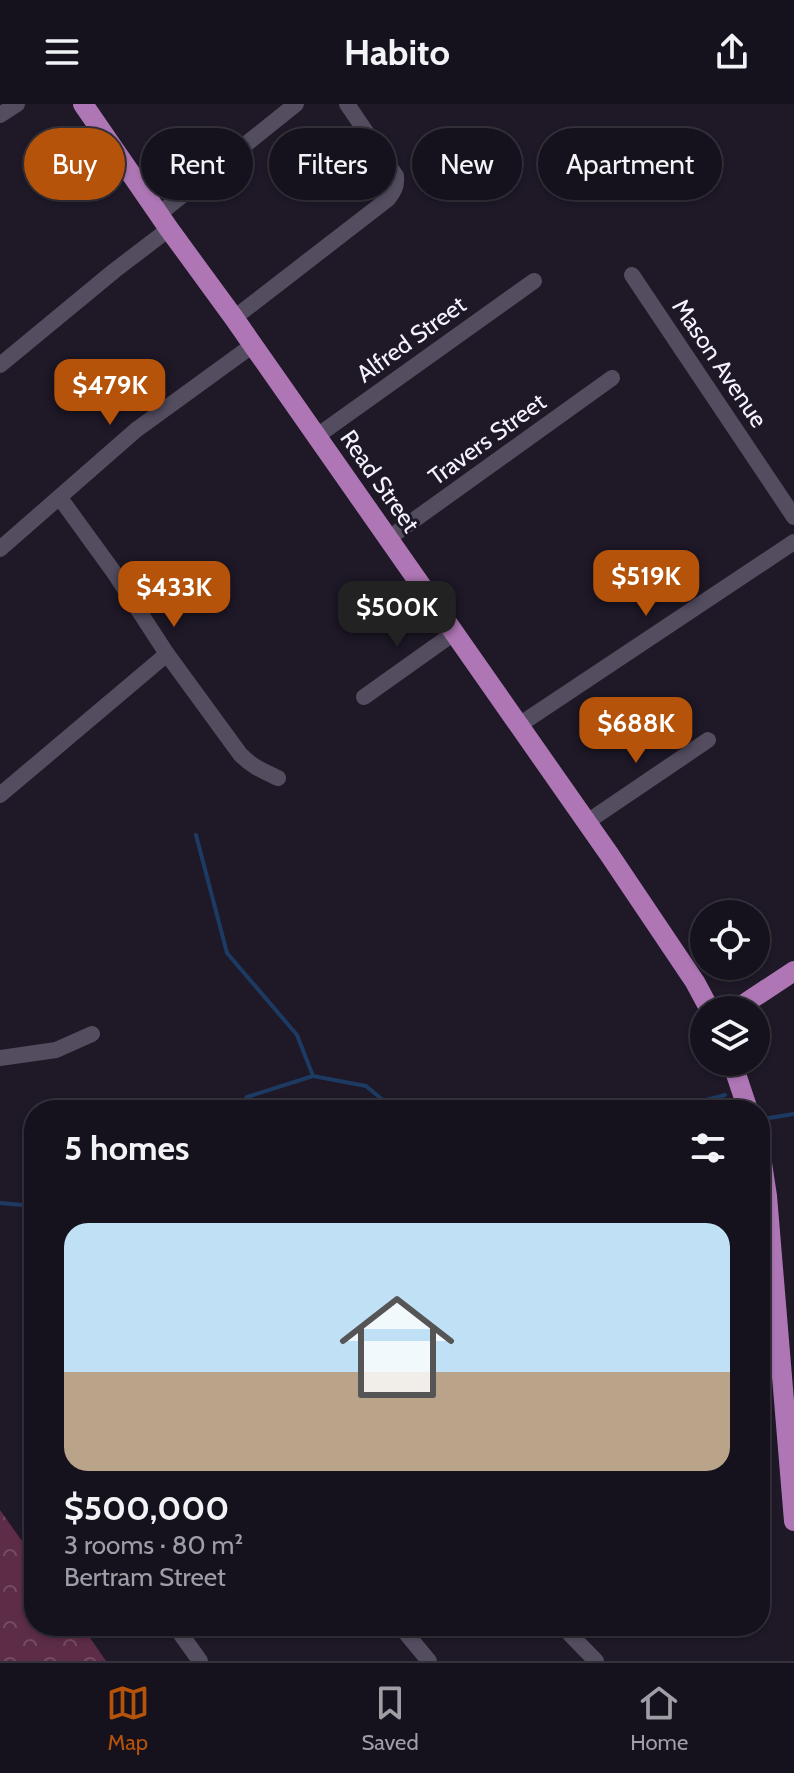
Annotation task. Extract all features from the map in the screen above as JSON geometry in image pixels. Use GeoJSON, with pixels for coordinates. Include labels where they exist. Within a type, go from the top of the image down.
{"type":"FeatureCollection","features":[{"type":"Feature","properties":{"kind":"main road","name":"Read Street"},"geometry":{"type":"LineString","coordinates":[[83,104],[587,822],[702,996]]}},
{"type":"Feature","properties":{"kind":"main road"},"geometry":{"type":"LineString","coordinates":[[756,996],[794,971]]}},
{"type":"Feature","properties":{"kind":"main road"},"geometry":{"type":"LineString","coordinates":[[737,1076],[745,1100]]}},
{"type":"Feature","properties":{"kind":"main road"},"geometry":{"type":"LineString","coordinates":[[770,1221],[787,1364],[794,1521]]}},
{"type":"Feature","properties":{"kind":"street"},"geometry":{"type":"LineString","coordinates":[[0,115],[17,104]]}},
{"type":"Feature","properties":{"kind":"street"},"geometry":{"type":"LineString","coordinates":[[0,365],[114,271],[296,104]]}},
{"type":"Feature","properties":{"kind":"street"},"geometry":{"type":"LineString","coordinates":[[234,318],[388,199],[396,187],[396,176],[347,104]]}},
{"type":"Feature","properties":{"kind":"street","name":"Mason Avenue"},"geometry":{"type":"LineString","coordinates":[[632,275],[794,517]]}},
{"type":"Feature","properties":{"kind":"street","name":"Alfred Street"},"geometry":{"type":"LineString","coordinates":[[317,436],[534,281]]}},
{"type":"Feature","properties":{"kind":"street"},"geometry":{"type":"LineString","coordinates":[[0,549],[136,430],[253,345]]}},
{"type":"Feature","properties":{"kind":"street","name":"Travers Street"},"geometry":{"type":"LineString","coordinates":[[389,538],[612,378]]}},
{"type":"Feature","properties":{"kind":"street"},"geometry":{"type":"LineString","coordinates":[[60,498],[240,754],[257,769],[278,778]]}},
{"type":"Feature","properties":{"kind":"street"},"geometry":{"type":"LineString","coordinates":[[519,725],[794,542]]}},
{"type":"Feature","properties":{"kind":"street"},"geometry":{"type":"LineString","coordinates":[[364,697],[454,633]]}},
{"type":"Feature","properties":{"kind":"street"},"geometry":{"type":"LineString","coordinates":[[0,795],[167,654]]}},
{"type":"Feature","properties":{"kind":"street"},"geometry":{"type":"LineString","coordinates":[[587,822],[708,740]]}},
{"type":"Feature","properties":{"kind":"street"},"geometry":{"type":"LineString","coordinates":[[0,1058],[56,1050],[92,1034]]}},
{"type":"Feature","properties":{"kind":"street"},"geometry":{"type":"LineString","coordinates":[[182,1636],[200,1661]]}},
{"type":"Feature","properties":{"kind":"street"},"geometry":{"type":"LineString","coordinates":[[408,1636],[429,1661]]}},
{"type":"Feature","properties":{"kind":"street"},"geometry":{"type":"LineString","coordinates":[[572,1636],[596,1661]]}},
{"type":"Feature","properties":{"kind":"green space"},"geometry":{"type":"Polygon","coordinates":[[[0,1510],[24,1544],[24,1636],[89,1636],[106,1661],[0,1661],[0,1510]]]}},
{"type":"Feature","properties":{"kind":"waterway"},"geometry":{"type":"LineString","coordinates":[[196,835],[227,953],[297,1035],[313,1076]]}},
{"type":"Feature","properties":{"kind":"waterway"},"geometry":{"type":"LineString","coordinates":[[245,1100],[313,1076],[366,1086],[383,1100]]}},
{"type":"Feature","properties":{"kind":"waterway"},"geometry":{"type":"LineString","coordinates":[[706,1100],[725,1095]]}},
{"type":"Feature","properties":{"kind":"waterway"},"geometry":{"type":"LineString","coordinates":[[770,1118],[794,1114]]}},
{"type":"Feature","properties":{"kind":"waterway"},"geometry":{"type":"LineString","coordinates":[[0,1203],[24,1205]]}}]}
